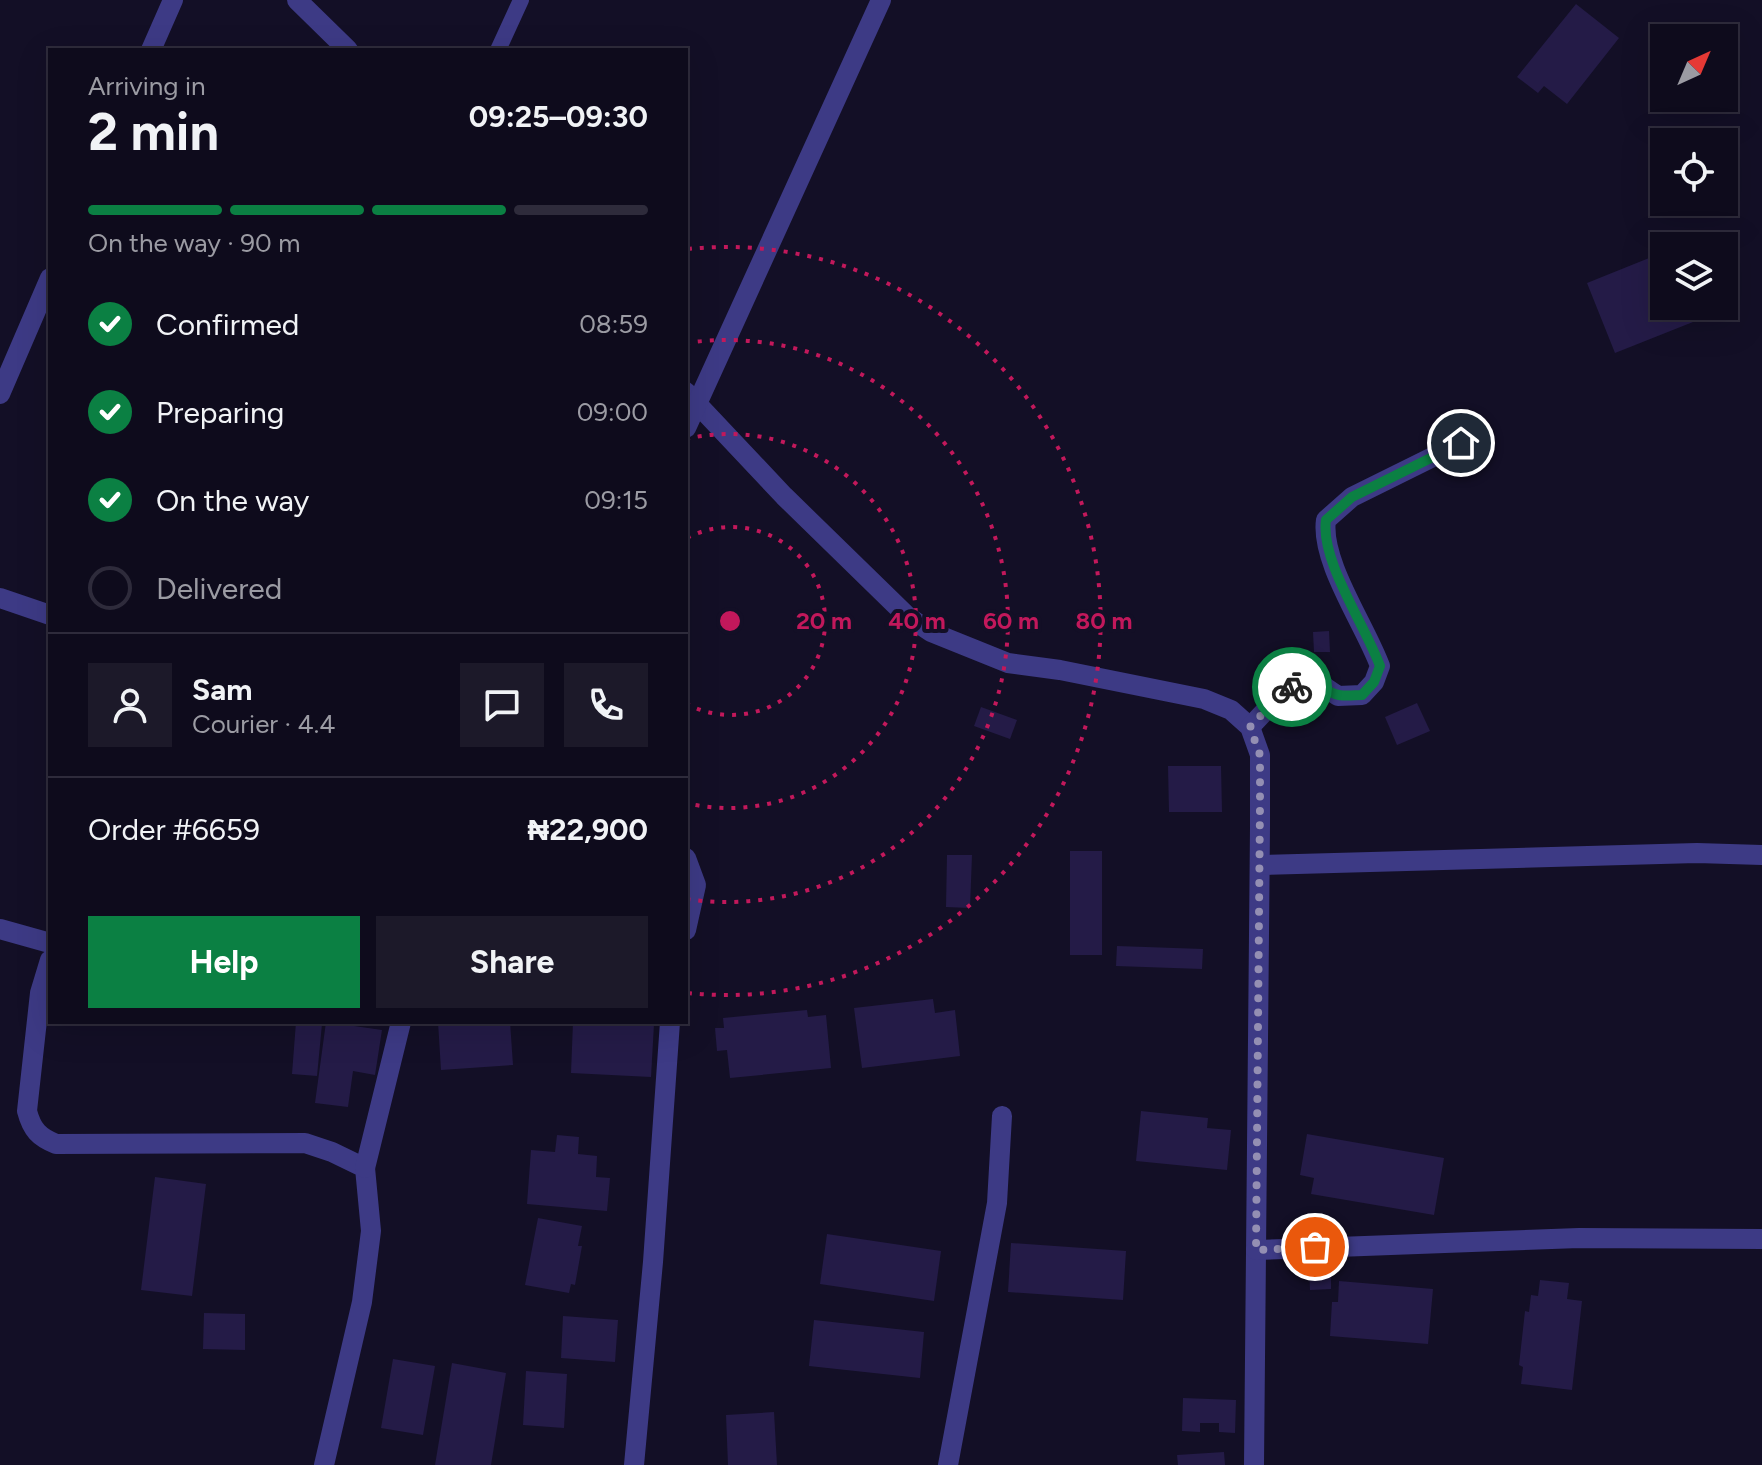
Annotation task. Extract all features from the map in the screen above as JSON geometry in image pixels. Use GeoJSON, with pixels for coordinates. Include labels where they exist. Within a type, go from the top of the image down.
{"type":"FeatureCollection","features":[{"type":"Feature","properties":{"kind":"street"},"geometry":{"type":"LineString","coordinates":[[152,48],[173,0]]}},
{"type":"Feature","properties":{"kind":"street"},"geometry":{"type":"LineString","coordinates":[[297,0],[346,48]]}},
{"type":"Feature","properties":{"kind":"street"},"geometry":{"type":"LineString","coordinates":[[881,0],[691,398],[784,496],[907,616],[931,632],[1008,663],[1060,670],[1204,699],[1231,710],[1250,727],[1260,755],[1254,1465]]}},
{"type":"Feature","properties":{"kind":"street"},"geometry":{"type":"LineString","coordinates":[[0,394],[48,283]]}},
{"type":"Feature","properties":{"kind":"street"},"geometry":{"type":"LineString","coordinates":[[1250,727],[1281,694],[1303,680],[1316,681],[1338,696],[1362,695],[1374,682],[1380,666],[1329,556],[1323,536],[1326,520],[1352,497],[1461,443]]}},
{"type":"Feature","properties":{"kind":"street"},"geometry":{"type":"LineString","coordinates":[[0,598],[48,614]]}},
{"type":"Feature","properties":{"kind":"street"},"geometry":{"type":"LineString","coordinates":[[1260,865],[1697,853],[1762,855]]}},
{"type":"Feature","properties":{"kind":"street"},"geometry":{"type":"LineString","coordinates":[[688,863],[696,885],[688,921]]}},
{"type":"Feature","properties":{"kind":"street"},"geometry":{"type":"LineString","coordinates":[[0,929],[48,942]]}},
{"type":"Feature","properties":{"kind":"street"},"geometry":{"type":"LineString","coordinates":[[48,967],[40,993],[27,1111],[31,1126],[41,1138],[56,1144],[305,1143],[365,1168]]}},
{"type":"Feature","properties":{"kind":"street"},"geometry":{"type":"LineString","coordinates":[[324,1465],[362,1302],[371,1231],[365,1168],[401,1024]]}},
{"type":"Feature","properties":{"kind":"street"},"geometry":{"type":"LineString","coordinates":[[634,1465],[653,1262],[670,1024]]}},
{"type":"Feature","properties":{"kind":"street"},"geometry":{"type":"LineString","coordinates":[[948,1465],[997,1203],[1002,1116]]}},
{"type":"Feature","properties":{"kind":"street"},"geometry":{"type":"LineString","coordinates":[[1256,1250],[1579,1238],[1762,1239]]}},
{"type":"Feature","properties":{"kind":"lane"},"geometry":{"type":"LineString","coordinates":[[499,48],[521,0]]}},
{"type":"Feature","properties":{"kind":"building"},"geometry":{"type":"Polygon","coordinates":[[[1576,4],[1619,38],[1567,104],[1544,86],[1538,93],[1517,77],[1576,4]]]}},
{"type":"Feature","properties":{"kind":"building"},"geometry":{"type":"Polygon","coordinates":[[[1650,258],[1650,320],[1693,322],[1615,353],[1587,283],[1650,258]]]}},
{"type":"Feature","properties":{"kind":"building"},"geometry":{"type":"Polygon","coordinates":[[[1329,631],[1330,652],[1314,652],[1313,632],[1329,631]]]}},
{"type":"Feature","properties":{"kind":"building"},"geometry":{"type":"Polygon","coordinates":[[[1417,703],[1430,731],[1397,745],[1385,717],[1417,703]]]}},
{"type":"Feature","properties":{"kind":"building"},"geometry":{"type":"Polygon","coordinates":[[[981,707],[1017,720],[1010,739],[974,726],[981,707]]]}},
{"type":"Feature","properties":{"kind":"building"},"geometry":{"type":"Polygon","coordinates":[[[1168,766],[1221,766],[1222,812],[1169,812],[1168,766]]]}},
{"type":"Feature","properties":{"kind":"building"},"geometry":{"type":"Polygon","coordinates":[[[1070,851],[1102,851],[1102,955],[1070,955],[1070,851]]]}},
{"type":"Feature","properties":{"kind":"building"},"geometry":{"type":"Polygon","coordinates":[[[947,855],[972,855],[970,908],[946,907],[947,855]]]}},
{"type":"Feature","properties":{"kind":"building"},"geometry":{"type":"Polygon","coordinates":[[[1117,946],[1203,949],[1202,969],[1116,966],[1117,946]]]}},
{"type":"Feature","properties":{"kind":"building"},"geometry":{"type":"Polygon","coordinates":[[[933,999],[935,1013],[955,1010],[960,1056],[862,1068],[854,1008],[933,999]]]}},
{"type":"Feature","properties":{"kind":"building"},"geometry":{"type":"Polygon","coordinates":[[[807,1010],[808,1017],[826,1015],[831,1068],[730,1078],[727,1050],[717,1051],[715,1028],[724,1028],[723,1018],[807,1010]]]}},
{"type":"Feature","properties":{"kind":"building"},"geometry":{"type":"Polygon","coordinates":[[[296,1024],[322,1024],[317,1076],[292,1074],[296,1024]]]}},
{"type":"Feature","properties":{"kind":"building"},"geometry":{"type":"Polygon","coordinates":[[[326,1024],[382,1030],[375,1075],[353,1071],[348,1107],[315,1103],[326,1024]]]}},
{"type":"Feature","properties":{"kind":"building"},"geometry":{"type":"Polygon","coordinates":[[[438,1024],[510,1024],[513,1065],[441,1070],[438,1024]]]}},
{"type":"Feature","properties":{"kind":"building"},"geometry":{"type":"Polygon","coordinates":[[[573,1024],[654,1024],[651,1077],[571,1073],[573,1024]]]}},
{"type":"Feature","properties":{"kind":"building"},"geometry":{"type":"Polygon","coordinates":[[[1141,1111],[1208,1118],[1207,1128],[1231,1130],[1227,1170],[1136,1161],[1141,1111]]]}},
{"type":"Feature","properties":{"kind":"building"},"geometry":{"type":"Polygon","coordinates":[[[1307,1134],[1444,1158],[1434,1215],[1311,1194],[1314,1178],[1300,1175],[1307,1134]]]}},
{"type":"Feature","properties":{"kind":"building"},"geometry":{"type":"Polygon","coordinates":[[[557,1135],[579,1137],[578,1154],[597,1156],[596,1177],[610,1178],[607,1211],[527,1204],[531,1150],[555,1152],[557,1135]]]}},
{"type":"Feature","properties":{"kind":"building"},"geometry":{"type":"Polygon","coordinates":[[[155,1177],[206,1184],[192,1296],[141,1290],[155,1177]]]}},
{"type":"Feature","properties":{"kind":"building"},"geometry":{"type":"Polygon","coordinates":[[[538,1218],[582,1226],[575,1285],[571,1284],[569,1293],[525,1285],[538,1218]]]}},
{"type":"Feature","properties":{"kind":"building"},"geometry":{"type":"Polygon","coordinates":[[[827,1234],[941,1251],[934,1301],[820,1284],[827,1234]]]}},
{"type":"Feature","properties":{"kind":"building"},"geometry":{"type":"Polygon","coordinates":[[[1011,1243],[1126,1251],[1123,1300],[1008,1292],[1011,1243]]]}},
{"type":"Feature","properties":{"kind":"building"},"geometry":{"type":"Polygon","coordinates":[[[1309,1267],[1331,1267],[1331,1289],[1310,1290],[1309,1267]]]}},
{"type":"Feature","properties":{"kind":"building"},"geometry":{"type":"Polygon","coordinates":[[[1540,1280],[1569,1283],[1567,1299],[1582,1301],[1572,1390],[1521,1384],[1523,1367],[1519,1365],[1525,1311],[1529,1312],[1531,1295],[1538,1296],[1540,1280]]]}},
{"type":"Feature","properties":{"kind":"building"},"geometry":{"type":"Polygon","coordinates":[[[1339,1281],[1433,1289],[1428,1344],[1330,1336],[1332,1302],[1338,1302],[1339,1281]]]}},
{"type":"Feature","properties":{"kind":"building"},"geometry":{"type":"Polygon","coordinates":[[[204,1313],[245,1314],[245,1350],[203,1349],[204,1313]]]}},
{"type":"Feature","properties":{"kind":"building"},"geometry":{"type":"Polygon","coordinates":[[[563,1316],[618,1320],[615,1362],[561,1358],[563,1316]]]}},
{"type":"Feature","properties":{"kind":"building"},"geometry":{"type":"Polygon","coordinates":[[[814,1320],[924,1332],[920,1378],[809,1366],[814,1320]]]}},
{"type":"Feature","properties":{"kind":"building"},"geometry":{"type":"Polygon","coordinates":[[[393,1359],[435,1366],[423,1435],[381,1428],[393,1359]]]}},
{"type":"Feature","properties":{"kind":"building"},"geometry":{"type":"Polygon","coordinates":[[[452,1363],[506,1373],[491,1465],[435,1465],[452,1363]]]}},
{"type":"Feature","properties":{"kind":"building"},"geometry":{"type":"Polygon","coordinates":[[[526,1371],[567,1374],[564,1428],[523,1425],[526,1371]]]}},
{"type":"Feature","properties":{"kind":"building"},"geometry":{"type":"Polygon","coordinates":[[[1183,1398],[1236,1400],[1235,1433],[1219,1432],[1219,1423],[1200,1423],[1200,1432],[1182,1431],[1183,1398]]]}},
{"type":"Feature","properties":{"kind":"building"},"geometry":{"type":"Polygon","coordinates":[[[774,1412],[777,1465],[728,1465],[726,1415],[774,1412]]]}},
{"type":"Feature","properties":{"kind":"building"},"geometry":{"type":"Polygon","coordinates":[[[1224,1452],[1225,1465],[1178,1465],[1177,1455],[1224,1452]]]}},
{"type":"Feature","properties":{"kind":"way so far"},"geometry":{"type":"LineString","coordinates":[[1292,687],[1281,694],[1250,727],[1260,755],[1256,1250],[1315,1247]]}},
{"type":"Feature","properties":{"kind":"route"},"geometry":{"type":"LineString","coordinates":[[1292,687],[1303,680],[1316,681],[1338,696],[1362,695],[1374,682],[1380,666],[1329,556],[1323,536],[1326,520],[1352,497],[1461,443]]}}]}
